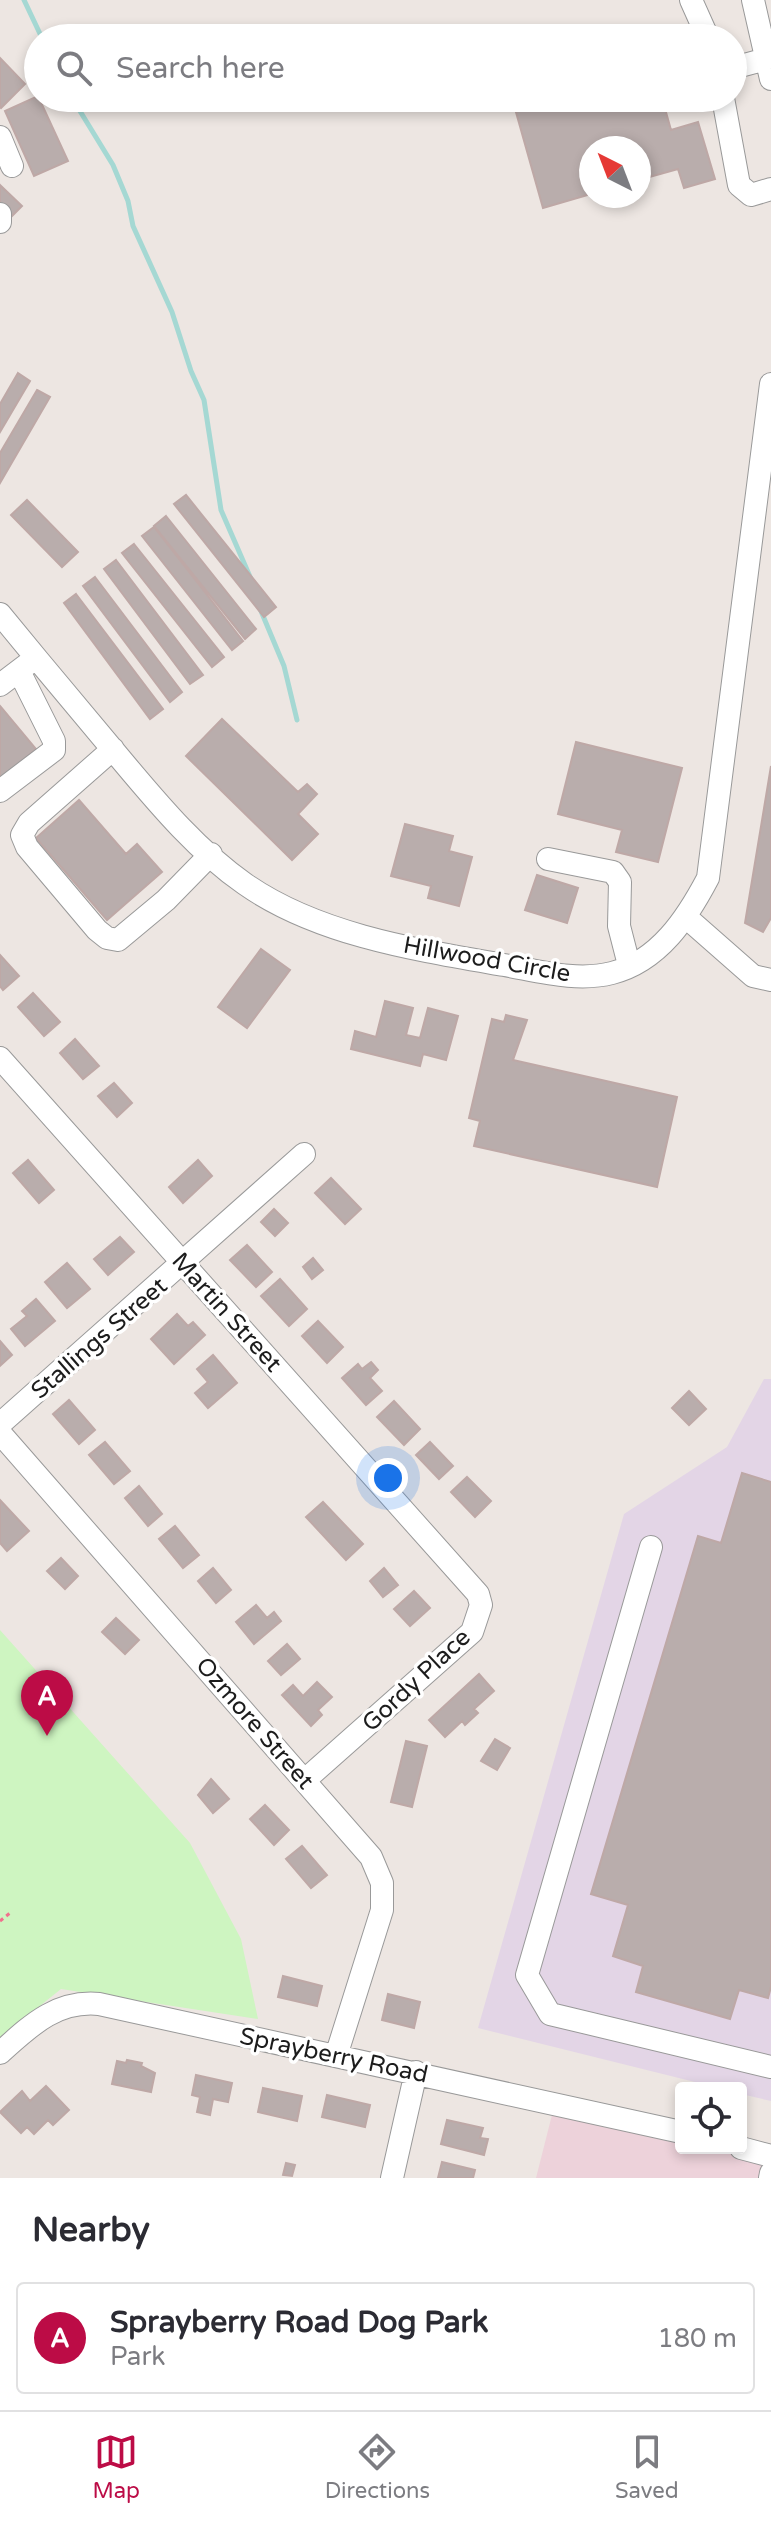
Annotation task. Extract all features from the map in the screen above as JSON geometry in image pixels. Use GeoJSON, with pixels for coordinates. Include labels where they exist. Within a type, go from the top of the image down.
{"type":"FeatureCollection","features":[{"type":"Feature","properties":{"kind":"street"},"geometry":{"type":"LineString","coordinates":[[691,0],[702,24]]}},
{"type":"Feature","properties":{"kind":"street"},"geometry":{"type":"LineString","coordinates":[[747,68],[769,69],[753,0]]}},
{"type":"Feature","properties":{"kind":"street"},"geometry":{"type":"LineString","coordinates":[[726,112],[739,185],[751,195],[771,189]]}},
{"type":"Feature","properties":{"kind":"street"},"geometry":{"type":"LineString","coordinates":[[0,137],[12,166]]}},
{"type":"Feature","properties":{"kind":"street"},"geometry":{"type":"LineString","coordinates":[[0,214],[0,222]]}},
{"type":"Feature","properties":{"kind":"street","name":"Hillwood Circle"},"geometry":{"type":"LineString","coordinates":[[0,614],[27,664],[113,749],[165,811],[244,884],[285,906],[353,932],[487,962],[581,977],[614,973],[653,953],[687,918],[708,878],[771,384]]}},
{"type":"Feature","properties":{"kind":"street"},"geometry":{"type":"LineString","coordinates":[[0,685],[27,664],[54,741],[54,750],[0,791]]}},
{"type":"Feature","properties":{"kind":"street"},"geometry":{"type":"LineString","coordinates":[[113,749],[29,823],[22,835],[27,847],[97,930],[107,938],[118,940],[166,900],[211,854]]}},
{"type":"Feature","properties":{"kind":"street"},"geometry":{"type":"LineString","coordinates":[[548,859],[613,872],[620,882],[619,926],[629,965]]}},
{"type":"Feature","properties":{"kind":"street"},"geometry":{"type":"LineString","coordinates":[[687,918],[753,976],[771,980]]}},
{"type":"Feature","properties":{"kind":"street","name":"Martin Street"},"geometry":{"type":"LineString","coordinates":[[0,1058],[454,1566]]}},
{"type":"Feature","properties":{"kind":"street","name":"Stallings Street"},"geometry":{"type":"LineString","coordinates":[[0,1424],[304,1154]]}},
{"type":"Feature","properties":{"kind":"street","name":"Ozmore Street"},"geometry":{"type":"LineString","coordinates":[[0,1433],[371,1857],[384,1896],[336,2056]]}},
{"type":"Feature","properties":{"kind":"street"},"geometry":{"type":"LineString","coordinates":[[651,1547],[527,1975],[550,2014],[771,2067]]}},
{"type":"Feature","properties":{"kind":"street","name":"Gordy Place"},"geometry":{"type":"LineString","coordinates":[[305,1780],[472,1632],[481,1605],[478,1594],[454,1566]]}},
{"type":"Feature","properties":{"kind":"street","name":"Sprayberry Road"},"geometry":{"type":"LineString","coordinates":[[0,2053],[39,2019],[59,2008],[85,2003],[416,2072],[675,2131]]}},
{"type":"Feature","properties":{"kind":"street"},"geometry":{"type":"LineString","coordinates":[[392,2178],[416,2072]]}},
{"type":"Feature","properties":{"kind":"street"},"geometry":{"type":"LineString","coordinates":[[747,2150],[771,2156]]}},
{"type":"Feature","properties":{"kind":"path"},"geometry":{"type":"LineString","coordinates":[[0,1921],[10,1913]]}},
{"type":"Feature","properties":{"kind":"shaded area"},"geometry":{"type":"Polygon","coordinates":[[[764,1379],[771,1379],[771,2101],[747,2095],[747,2082],[695,2082],[478,2028],[624,1514],[727,1447],[764,1379]]]}},
{"type":"Feature","properties":{"kind":"shaded area"},"geometry":{"type":"Polygon","coordinates":[[[556,2099],[675,2130],[675,2154],[747,2154],[747,2149],[771,2155],[771,2178],[536,2178],[556,2099]]]}},
{"type":"Feature","properties":{"kind":"green space"},"geometry":{"type":"Polygon","coordinates":[[[0,1630],[190,1843],[241,1939],[258,2019],[61,1989],[0,2038],[0,1630]]]}},
{"type":"Feature","properties":{"kind":"building"},"geometry":{"type":"Polygon","coordinates":[[[0,58],[24,85],[0,107],[0,58]]]}},
{"type":"Feature","properties":{"kind":"building"},"geometry":{"type":"Polygon","coordinates":[[[24,102],[24,112],[45,112],[68,161],[34,176],[5,111],[24,102]]]}},
{"type":"Feature","properties":{"kind":"building"},"geometry":{"type":"Polygon","coordinates":[[[516,112],[666,112],[671,130],[698,122],[715,179],[684,188],[678,169],[651,177],[651,136],[579,136],[579,198],[543,208],[516,112]]]}},
{"type":"Feature","properties":{"kind":"building"},"geometry":{"type":"Polygon","coordinates":[[[0,185],[22,206],[11,217],[0,206],[0,185]]]}},
{"type":"Feature","properties":{"kind":"building"},"geometry":{"type":"Polygon","coordinates":[[[18,373],[30,381],[0,432],[0,404],[18,373]]]}},
{"type":"Feature","properties":{"kind":"building"},"geometry":{"type":"Polygon","coordinates":[[[37,390],[50,397],[0,483],[0,453],[37,390]]]}},
{"type":"Feature","properties":{"kind":"building"},"geometry":{"type":"Polygon","coordinates":[[[186,495],[276,607],[264,617],[174,504],[186,495]]]}},
{"type":"Feature","properties":{"kind":"building"},"geometry":{"type":"Polygon","coordinates":[[[27,500],[78,552],[62,567],[11,515],[27,500]]]}},
{"type":"Feature","properties":{"kind":"building"},"geometry":{"type":"Polygon","coordinates":[[[166,516],[256,629],[245,639],[154,526],[166,516]]]}},
{"type":"Feature","properties":{"kind":"building"},"geometry":{"type":"Polygon","coordinates":[[[154,527],[243,641],[232,650],[142,536],[154,527]]]}},
{"type":"Feature","properties":{"kind":"building"},"geometry":{"type":"Polygon","coordinates":[[[134,544],[224,657],[212,667],[122,553],[134,544]]]}},
{"type":"Feature","properties":{"kind":"building"},"geometry":{"type":"Polygon","coordinates":[[[116,560],[203,675],[190,684],[104,569],[116,560]]]}},
{"type":"Feature","properties":{"kind":"building"},"geometry":{"type":"Polygon","coordinates":[[[95,577],[182,692],[170,702],[83,586],[95,577]]]}},
{"type":"Feature","properties":{"kind":"building"},"geometry":{"type":"Polygon","coordinates":[[[76,594],[163,709],[150,719],[64,603],[76,594]]]}},
{"type":"Feature","properties":{"kind":"building"},"geometry":{"type":"Polygon","coordinates":[[[0,706],[36,749],[0,779],[0,706]]]}},
{"type":"Feature","properties":{"kind":"building"},"geometry":{"type":"Polygon","coordinates":[[[222,719],[298,792],[307,784],[317,794],[298,814],[318,834],[292,860],[186,756],[222,719]]]}},
{"type":"Feature","properties":{"kind":"building"},"geometry":{"type":"Polygon","coordinates":[[[576,742],[682,768],[658,862],[616,852],[622,830],[558,814],[576,742]]]}},
{"type":"Feature","properties":{"kind":"building"},"geometry":{"type":"Polygon","coordinates":[[[771,766],[771,918],[763,932],[745,923],[771,766]]]}},
{"type":"Feature","properties":{"kind":"building"},"geometry":{"type":"Polygon","coordinates":[[[79,800],[126,854],[137,844],[162,872],[107,920],[36,838],[79,800]]]}},
{"type":"Feature","properties":{"kind":"building"},"geometry":{"type":"Polygon","coordinates":[[[405,824],[453,836],[449,851],[472,857],[459,906],[428,898],[431,886],[391,876],[405,824]]]}},
{"type":"Feature","properties":{"kind":"building"},"geometry":{"type":"Polygon","coordinates":[[[537,875],[578,888],[567,923],[525,910],[537,875]]]}},
{"type":"Feature","properties":{"kind":"building"},"geometry":{"type":"Polygon","coordinates":[[[261,949],[290,970],[247,1028],[218,1007],[261,949]]]}},
{"type":"Feature","properties":{"kind":"building"},"geometry":{"type":"Polygon","coordinates":[[[0,955],[19,976],[3,990],[0,986],[0,955]]]}},
{"type":"Feature","properties":{"kind":"building"},"geometry":{"type":"Polygon","coordinates":[[[33,993],[60,1022],[44,1036],[18,1007],[33,993]]]}},
{"type":"Feature","properties":{"kind":"building"},"geometry":{"type":"Polygon","coordinates":[[[385,1001],[413,1008],[406,1035],[420,1038],[428,1008],[458,1016],[446,1060],[423,1054],[420,1066],[351,1049],[355,1031],[376,1037],[385,1001]]]}},
{"type":"Feature","properties":{"kind":"building"},"geometry":{"type":"Polygon","coordinates":[[[506,1015],[527,1020],[513,1060],[677,1097],[657,1187],[474,1146],[480,1121],[469,1118],[492,1019],[504,1022],[506,1015]]]}},
{"type":"Feature","properties":{"kind":"building"},"geometry":{"type":"Polygon","coordinates":[[[75,1039],[99,1066],[83,1079],[60,1053],[75,1039]]]}},
{"type":"Feature","properties":{"kind":"building"},"geometry":{"type":"Polygon","coordinates":[[[114,1083],[132,1103],[117,1117],[98,1096],[114,1083]]]}},
{"type":"Feature","properties":{"kind":"building"},"geometry":{"type":"Polygon","coordinates":[[[28,1160],[54,1190],[39,1203],[13,1173],[28,1160]]]}},
{"type":"Feature","properties":{"kind":"building"},"geometry":{"type":"Polygon","coordinates":[[[198,1160],[212,1176],[183,1203],[169,1187],[198,1160]]]}},
{"type":"Feature","properties":{"kind":"building"},"geometry":{"type":"Polygon","coordinates":[[[331,1178],[361,1209],[345,1224],[315,1193],[331,1178]]]}},
{"type":"Feature","properties":{"kind":"building"},"geometry":{"type":"Polygon","coordinates":[[[274,1209],[288,1223],[275,1236],[261,1222],[274,1209]]]}},
{"type":"Feature","properties":{"kind":"building"},"geometry":{"type":"Polygon","coordinates":[[[120,1237],[134,1252],[108,1275],[94,1259],[120,1237]]]}},
{"type":"Feature","properties":{"kind":"building"},"geometry":{"type":"Polygon","coordinates":[[[247,1245],[272,1272],[256,1287],[230,1260],[247,1245]]]}},
{"type":"Feature","properties":{"kind":"building"},"geometry":{"type":"Polygon","coordinates":[[[313,1258],[323,1270],[312,1279],[303,1267],[313,1258]]]}},
{"type":"Feature","properties":{"kind":"building"},"geometry":{"type":"Polygon","coordinates":[[[67,1263],[90,1289],[67,1308],[45,1282],[67,1263]]]}},
{"type":"Feature","properties":{"kind":"building"},"geometry":{"type":"Polygon","coordinates":[[[280,1279],[307,1309],[289,1326],[261,1296],[280,1279]]]}},
{"type":"Feature","properties":{"kind":"building"},"geometry":{"type":"Polygon","coordinates":[[[36,1299],[55,1321],[25,1346],[11,1329],[27,1316],[22,1311],[36,1299]]]}},
{"type":"Feature","properties":{"kind":"building"},"geometry":{"type":"Polygon","coordinates":[[[177,1314],[188,1326],[193,1322],[205,1335],[174,1364],[151,1339],[177,1314]]]}},
{"type":"Feature","properties":{"kind":"building"},"geometry":{"type":"Polygon","coordinates":[[[318,1321],[343,1347],[327,1363],[302,1336],[318,1321]]]}},
{"type":"Feature","properties":{"kind":"building"},"geometry":{"type":"Polygon","coordinates":[[[0,1341],[12,1355],[0,1366],[0,1341]]]}},
{"type":"Feature","properties":{"kind":"building"},"geometry":{"type":"Polygon","coordinates":[[[213,1355],[237,1383],[208,1408],[195,1393],[208,1382],[197,1369],[213,1355]]]}},
{"type":"Feature","properties":{"kind":"building"},"geometry":{"type":"Polygon","coordinates":[[[371,1362],[378,1370],[370,1378],[382,1391],[366,1405],[342,1378],[358,1364],[362,1369],[371,1362]]]}},
{"type":"Feature","properties":{"kind":"building"},"geometry":{"type":"Polygon","coordinates":[[[689,1391],[706,1409],[689,1425],[672,1408],[689,1391]]]}},
{"type":"Feature","properties":{"kind":"building"},"geometry":{"type":"Polygon","coordinates":[[[69,1400],[95,1430],[79,1444],[53,1414],[69,1400]]]}},
{"type":"Feature","properties":{"kind":"building"},"geometry":{"type":"Polygon","coordinates":[[[394,1401],[420,1429],[404,1445],[377,1417],[394,1401]]]}},
{"type":"Feature","properties":{"kind":"building"},"geometry":{"type":"Polygon","coordinates":[[[105,1442],[130,1471],[114,1484],[89,1455],[105,1442]]]}},
{"type":"Feature","properties":{"kind":"building"},"geometry":{"type":"Polygon","coordinates":[[[430,1442],[453,1466],[439,1479],[416,1455],[430,1442]]]}},
{"type":"Feature","properties":{"kind":"building"},"geometry":{"type":"Polygon","coordinates":[[[742,1473],[771,1482],[771,1987],[768,1998],[739,1990],[730,2019],[636,1992],[643,1966],[613,1956],[628,1905],[591,1894],[698,1536],[721,1543],[742,1473]]]}},
{"type":"Feature","properties":{"kind":"building"},"geometry":{"type":"Polygon","coordinates":[[[467,1477],[491,1501],[475,1517],[451,1492],[467,1477]]]}},
{"type":"Feature","properties":{"kind":"building"},"geometry":{"type":"Polygon","coordinates":[[[139,1486],[162,1514],[148,1526],[125,1498],[139,1486]]]}},
{"type":"Feature","properties":{"kind":"building"},"geometry":{"type":"Polygon","coordinates":[[[0,1500],[29,1531],[7,1551],[0,1543],[0,1500]]]}},
{"type":"Feature","properties":{"kind":"building"},"geometry":{"type":"Polygon","coordinates":[[[323,1502],[363,1544],[346,1560],[306,1517],[323,1502]]]}},
{"type":"Feature","properties":{"kind":"building"},"geometry":{"type":"Polygon","coordinates":[[[175,1526],[199,1555],[183,1568],[159,1539],[175,1526]]]}},
{"type":"Feature","properties":{"kind":"building"},"geometry":{"type":"Polygon","coordinates":[[[61,1558],[78,1576],[65,1589],[47,1571],[61,1558]]]}},
{"type":"Feature","properties":{"kind":"building"},"geometry":{"type":"Polygon","coordinates":[[[213,1568],[231,1590],[216,1603],[198,1581],[213,1568]]]}},
{"type":"Feature","properties":{"kind":"building"},"geometry":{"type":"Polygon","coordinates":[[[384,1568],[398,1585],[383,1597],[370,1581],[384,1568]]]}},
{"type":"Feature","properties":{"kind":"building"},"geometry":{"type":"Polygon","coordinates":[[[414,1591],[430,1608],[410,1626],[394,1609],[414,1591]]]}},
{"type":"Feature","properties":{"kind":"building"},"geometry":{"type":"Polygon","coordinates":[[[256,1605],[267,1618],[274,1612],[281,1621],[254,1644],[236,1622],[256,1605]]]}},
{"type":"Feature","properties":{"kind":"building"},"geometry":{"type":"Polygon","coordinates":[[[116,1618],[139,1640],[125,1654],[102,1632],[116,1618]]]}},
{"type":"Feature","properties":{"kind":"building"},"geometry":{"type":"Polygon","coordinates":[[[287,1644],[300,1659],[281,1675],[268,1661],[287,1644]]]}},
{"type":"Feature","properties":{"kind":"building"},"geometry":{"type":"Polygon","coordinates":[[[479,1674],[494,1691],[474,1709],[478,1713],[465,1725],[462,1721],[445,1737],[429,1720],[479,1674]]]}},
{"type":"Feature","properties":{"kind":"building"},"geometry":{"type":"Polygon","coordinates":[[[317,1682],[332,1697],[318,1710],[322,1715],[311,1726],[282,1695],[293,1685],[303,1696],[317,1682]]]}},
{"type":"Feature","properties":{"kind":"building"},"geometry":{"type":"Polygon","coordinates":[[[495,1739],[510,1748],[497,1770],[481,1761],[495,1739]]]}},
{"type":"Feature","properties":{"kind":"building"},"geometry":{"type":"Polygon","coordinates":[[[406,1741],[427,1746],[412,1807],[391,1802],[406,1741]]]}},
{"type":"Feature","properties":{"kind":"building"},"geometry":{"type":"Polygon","coordinates":[[[211,1779],[229,1799],[213,1813],[198,1795],[211,1779]]]}},
{"type":"Feature","properties":{"kind":"building"},"geometry":{"type":"Polygon","coordinates":[[[265,1805],[289,1830],[274,1845],[250,1819],[265,1805]]]}},
{"type":"Feature","properties":{"kind":"building"},"geometry":{"type":"Polygon","coordinates":[[[302,1846],[327,1875],[311,1888],[286,1859],[302,1846]]]}},
{"type":"Feature","properties":{"kind":"building"},"geometry":{"type":"Polygon","coordinates":[[[283,1976],[322,1986],[317,2006],[278,1997],[283,1976]]]}},
{"type":"Feature","properties":{"kind":"building"},"geometry":{"type":"Polygon","coordinates":[[[388,1994],[420,2002],[414,2028],[382,2020],[388,1994]]]}},
{"type":"Feature","properties":{"kind":"building"},"geometry":{"type":"Polygon","coordinates":[[[127,2060],[142,2063],[141,2066],[155,2073],[151,2092],[112,2084],[117,2061],[126,2063],[127,2060]]]}},
{"type":"Feature","properties":{"kind":"building"},"geometry":{"type":"Polygon","coordinates":[[[196,2075],[232,2083],[228,2102],[213,2099],[210,2115],[197,2112],[200,2097],[192,2095],[196,2075]]]}},
{"type":"Feature","properties":{"kind":"building"},"geometry":{"type":"Polygon","coordinates":[[[46,2086],[69,2110],[53,2125],[48,2120],[34,2134],[27,2127],[21,2133],[0,2112],[22,2091],[30,2101],[46,2086]]]}},
{"type":"Feature","properties":{"kind":"building"},"geometry":{"type":"Polygon","coordinates":[[[263,2088],[302,2096],[297,2121],[258,2112],[263,2088]]]}},
{"type":"Feature","properties":{"kind":"building"},"geometry":{"type":"Polygon","coordinates":[[[327,2095],[370,2105],[365,2127],[322,2117],[327,2095]]]}},
{"type":"Feature","properties":{"kind":"building"},"geometry":{"type":"Polygon","coordinates":[[[447,2120],[483,2128],[480,2138],[488,2139],[484,2155],[441,2144],[447,2120]]]}},
{"type":"Feature","properties":{"kind":"building"},"geometry":{"type":"Polygon","coordinates":[[[442,2162],[475,2170],[473,2178],[438,2178],[442,2162]]]}},
{"type":"Feature","properties":{"kind":"building"},"geometry":{"type":"Polygon","coordinates":[[[286,2163],[295,2165],[292,2176],[283,2175],[286,2163]]]}},
{"type":"Feature","properties":{"kind":"waterway"},"geometry":{"type":"LineString","coordinates":[[24,0],[35,24]]}},
{"type":"Feature","properties":{"kind":"waterway"},"geometry":{"type":"LineString","coordinates":[[81,112],[113,165],[128,201],[133,226],[172,312],[204,400],[221,510],[251,579]]}},
{"type":"Feature","properties":{"kind":"waterway"},"geometry":{"type":"LineString","coordinates":[[261,611],[284,666],[297,720]]}},
{"type":"Feature","properties":{"kind":"place","name":"Sprayberry Road Dog Park"},"geometry":{"type":"Point","coordinates":[47,1736]}}]}
